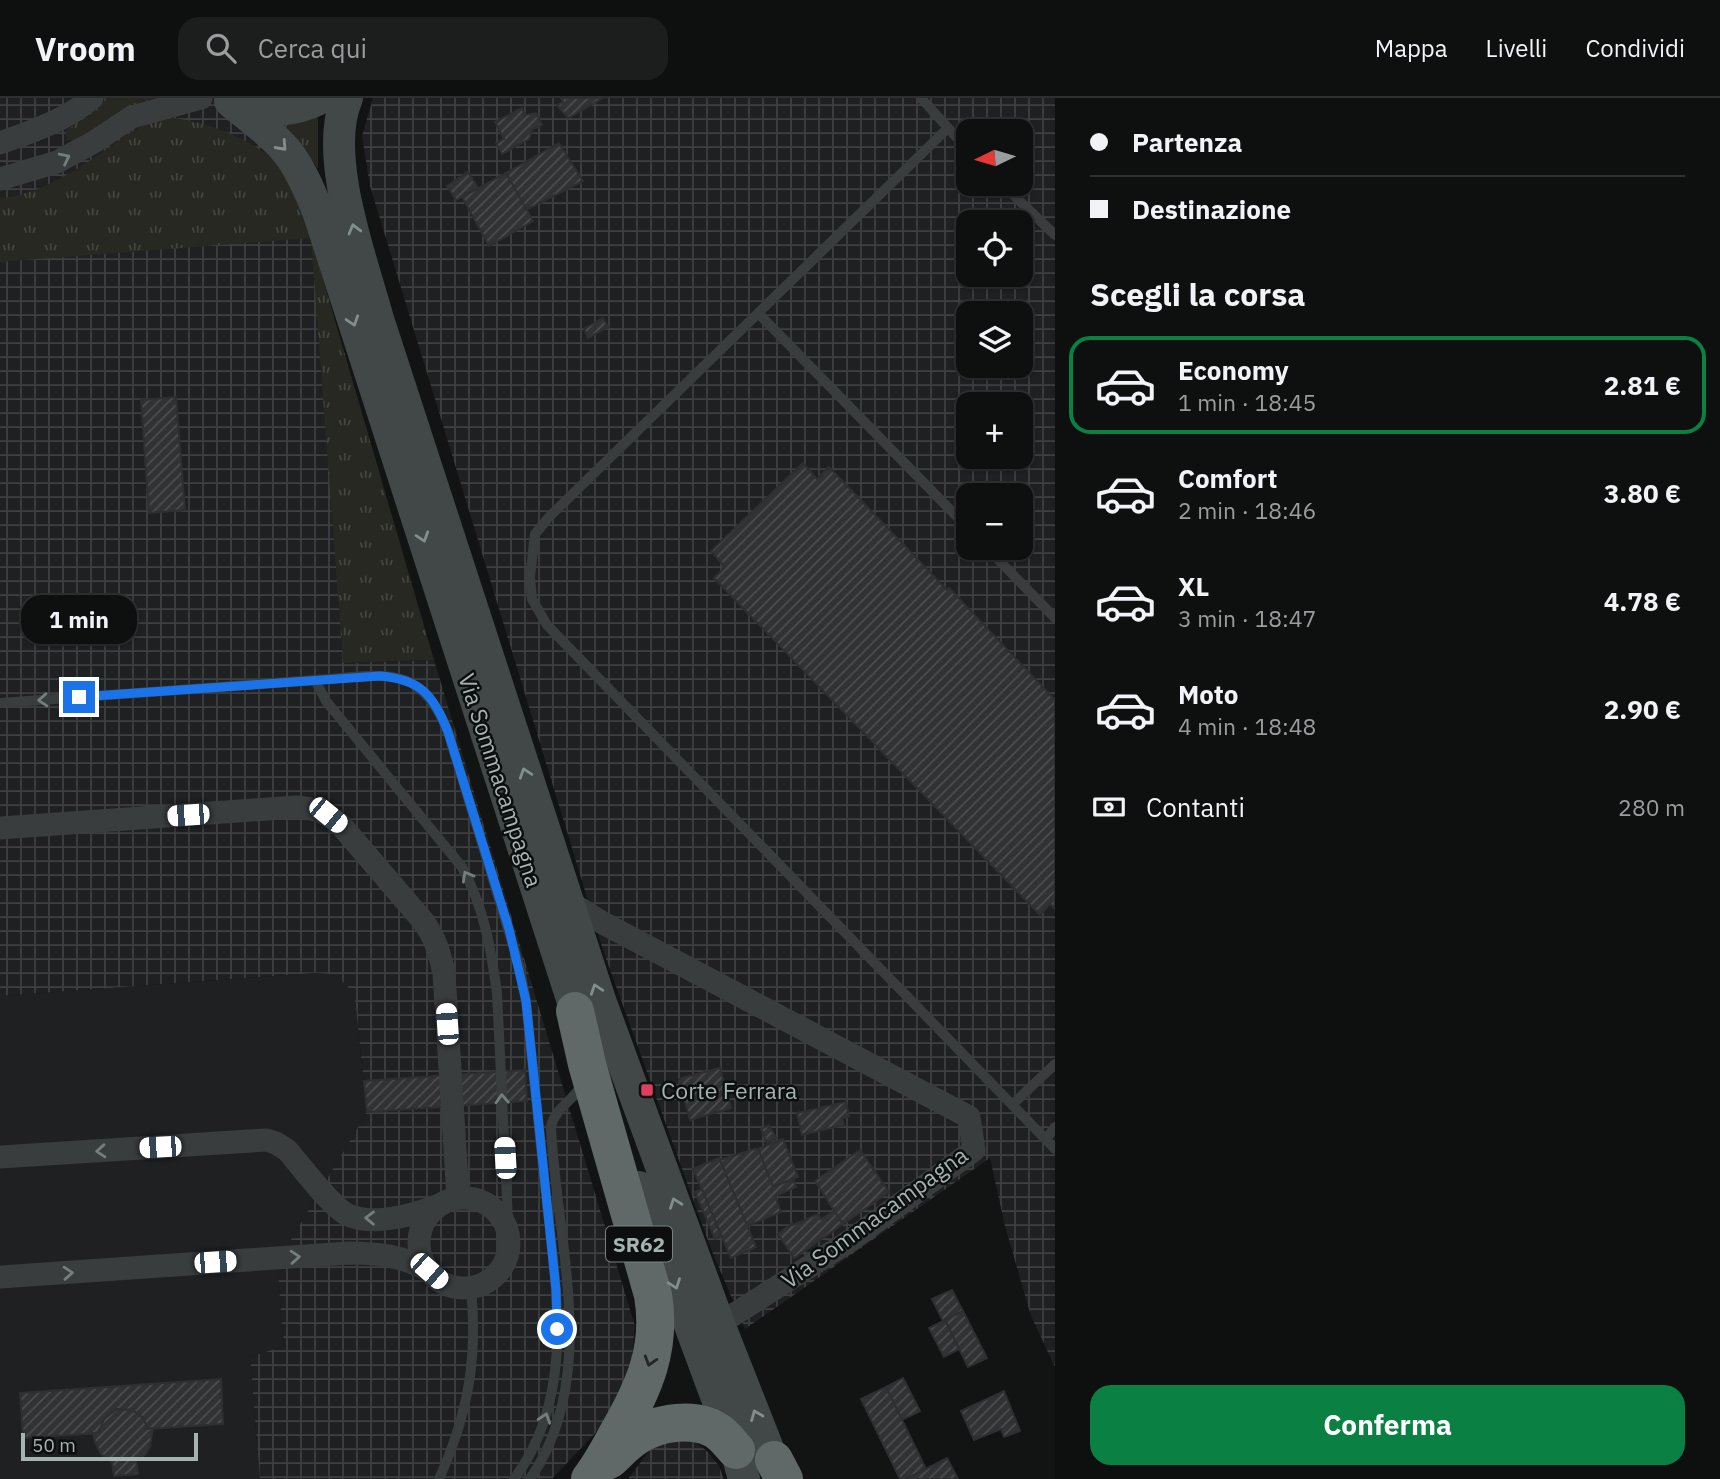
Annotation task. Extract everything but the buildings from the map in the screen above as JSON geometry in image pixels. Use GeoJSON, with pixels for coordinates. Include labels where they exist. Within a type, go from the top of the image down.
{"type":"FeatureCollection","features":[{"type":"Feature","properties":{"kind":"highway","name":"SR62"},"geometry":{"type":"LineString","coordinates":[[575,1011],[587,1064],[657,1315],[653,1356],[642,1386],[594,1475]]}},
{"type":"Feature","properties":{"kind":"highway","name":"SR62"},"geometry":{"type":"LineString","coordinates":[[594,1475],[635,1438],[647,1431],[672,1424],[699,1424],[710,1428],[764,1469]]}},
{"type":"Feature","properties":{"kind":"street"},"geometry":{"type":"LineString","coordinates":[[0,143],[44,127],[82,107],[92,98]]}},
{"type":"Feature","properties":{"kind":"street"},"geometry":{"type":"LineString","coordinates":[[0,179],[57,163],[145,111],[218,99],[244,107],[276,111],[308,104],[321,98]]}},
{"type":"Feature","properties":{"kind":"street","name":"Via Sommacampagna"},"geometry":{"type":"LineString","coordinates":[[347,98],[339,127],[339,162],[366,273],[566,900],[719,1324],[764,1469]]}},
{"type":"Feature","properties":{"kind":"street","name":"Via Sommacampagna"},"geometry":{"type":"LineString","coordinates":[[218,99],[274,137],[291,156],[318,211],[575,1011],[764,1469]]}},
{"type":"Feature","properties":{"kind":"street"},"geometry":{"type":"LineString","coordinates":[[0,828],[296,807],[313,807],[334,819],[423,921],[431,932],[440,955],[444,973],[447,1202]]}},
{"type":"Feature","properties":{"kind":"street","name":"Via Sommacampagna"},"geometry":{"type":"LineString","coordinates":[[566,900],[603,923],[969,1117],[974,1150],[851,1240],[719,1324]]}},
{"type":"Feature","properties":{"kind":"street"},"geometry":{"type":"LineString","coordinates":[[0,1157],[266,1140],[287,1150],[346,1213],[371,1219],[412,1216],[447,1202],[473,1198],[487,1203],[502,1220],[509,1241],[508,1254],[494,1276],[483,1284],[455,1287],[440,1282],[421,1258],[421,1227],[427,1217],[447,1202]]}},
{"type":"Feature","properties":{"kind":"street"},"geometry":{"type":"LineString","coordinates":[[0,1277],[349,1253],[388,1255],[429,1271]]}},
{"type":"Feature","properties":{"kind":"lane"},"geometry":{"type":"LineString","coordinates":[[921,98],[956,139]]}},
{"type":"Feature","properties":{"kind":"lane"},"geometry":{"type":"LineString","coordinates":[[947,130],[549,517],[535,534],[530,577],[532,598],[547,625],[1055,1149]]}},
{"type":"Feature","properties":{"kind":"lane"},"geometry":{"type":"LineString","coordinates":[[1014,196],[1055,235]]}},
{"type":"Feature","properties":{"kind":"lane"},"geometry":{"type":"LineString","coordinates":[[759,314],[956,516]]}},
{"type":"Feature","properties":{"kind":"lane"},"geometry":{"type":"LineString","coordinates":[[999,560],[1055,618]]}},
{"type":"Feature","properties":{"kind":"lane"},"geometry":{"type":"LineString","coordinates":[[0,703],[315,680],[393,677],[417,685],[434,701],[448,732],[519,965],[526,1001],[552,1249],[557,1301],[556,1370],[548,1409],[531,1452],[514,1479]]}},
{"type":"Feature","properties":{"kind":"lane"},"geometry":{"type":"LineString","coordinates":[[315,680],[326,701],[463,867],[475,891],[492,956],[497,993],[509,1241]]}},
{"type":"Feature","properties":{"kind":"lane"},"geometry":{"type":"LineString","coordinates":[[530,1479],[545,1454],[558,1420],[569,1352],[567,1289],[551,1127],[556,1113],[576,1096],[582,1086],[587,1064]]}},
{"type":"Feature","properties":{"kind":"lane"},"geometry":{"type":"LineString","coordinates":[[1013,1104],[1055,1065]]}},
{"type":"Feature","properties":{"kind":"lane"},"geometry":{"type":"LineString","coordinates":[[1046,1139],[1055,1127]]}},
{"type":"Feature","properties":{"kind":"lane"},"geometry":{"type":"LineString","coordinates":[[439,1479],[456,1442],[471,1380],[474,1346],[471,1287]]}},
{"type":"Feature","properties":{"kind":"shaded area"},"geometry":{"type":"Polygon","coordinates":[[[0,98],[304,98],[344,663],[434,660],[635,1326],[632,1358],[620,1392],[601,1427],[552,1479],[260,1479],[250,1357],[284,1346],[277,1263],[367,1112],[355,999],[340,979],[329,974],[315,973],[0,996],[0,98]]]}},
{"type":"Feature","properties":{"kind":"shaded area"},"geometry":{"type":"Polygon","coordinates":[[[373,98],[1055,98],[1055,1367],[1031,1316],[1005,1226],[990,1158],[745,1329],[711,1249],[604,953],[370,186],[362,136],[373,98]]]}},
{"type":"Feature","properties":{"kind":"shaded area"},"geometry":{"type":"Polygon","coordinates":[[[329,974],[340,979],[350,988],[355,999],[367,1112],[277,1263],[284,1346],[250,1357],[260,1479],[0,1479],[0,996],[329,974]]]}},
{"type":"Feature","properties":{"kind":"shaded area"},"geometry":{"type":"Polygon","coordinates":[[[684,1440],[697,1443],[708,1452],[719,1466],[724,1479],[628,1479],[655,1443],[684,1440]]]}},
{"type":"Feature","properties":{"kind":"green space"},"geometry":{"type":"Polygon","coordinates":[[[108,98],[162,98],[143,101],[78,140],[67,140],[65,131],[90,115],[108,98]]]}},
{"type":"Feature","properties":{"kind":"green space"},"geometry":{"type":"Polygon","coordinates":[[[314,116],[318,118],[318,169],[301,145],[283,130],[283,124],[314,116]]]}},
{"type":"Feature","properties":{"kind":"green space"},"geometry":{"type":"Polygon","coordinates":[[[173,118],[234,135],[275,161],[293,188],[311,238],[0,262],[0,198],[26,193],[65,176],[134,131],[151,123],[173,118]]]}},
{"type":"Feature","properties":{"kind":"green space"},"geometry":{"type":"Polygon","coordinates":[[[311,238],[434,660],[343,663],[311,238]]]}},
{"type":"Feature","properties":{"kind":"place","name":"Corte Ferrara"},"geometry":{"type":"Point","coordinates":[647,1090]}},
{"type":"Feature","properties":{"kind":"route"},"geometry":{"type":"LineString","coordinates":[[79,697],[380,676],[393,677],[417,685],[434,701],[448,732],[519,965],[526,1001],[556,1290],[557,1329]]}}]}
